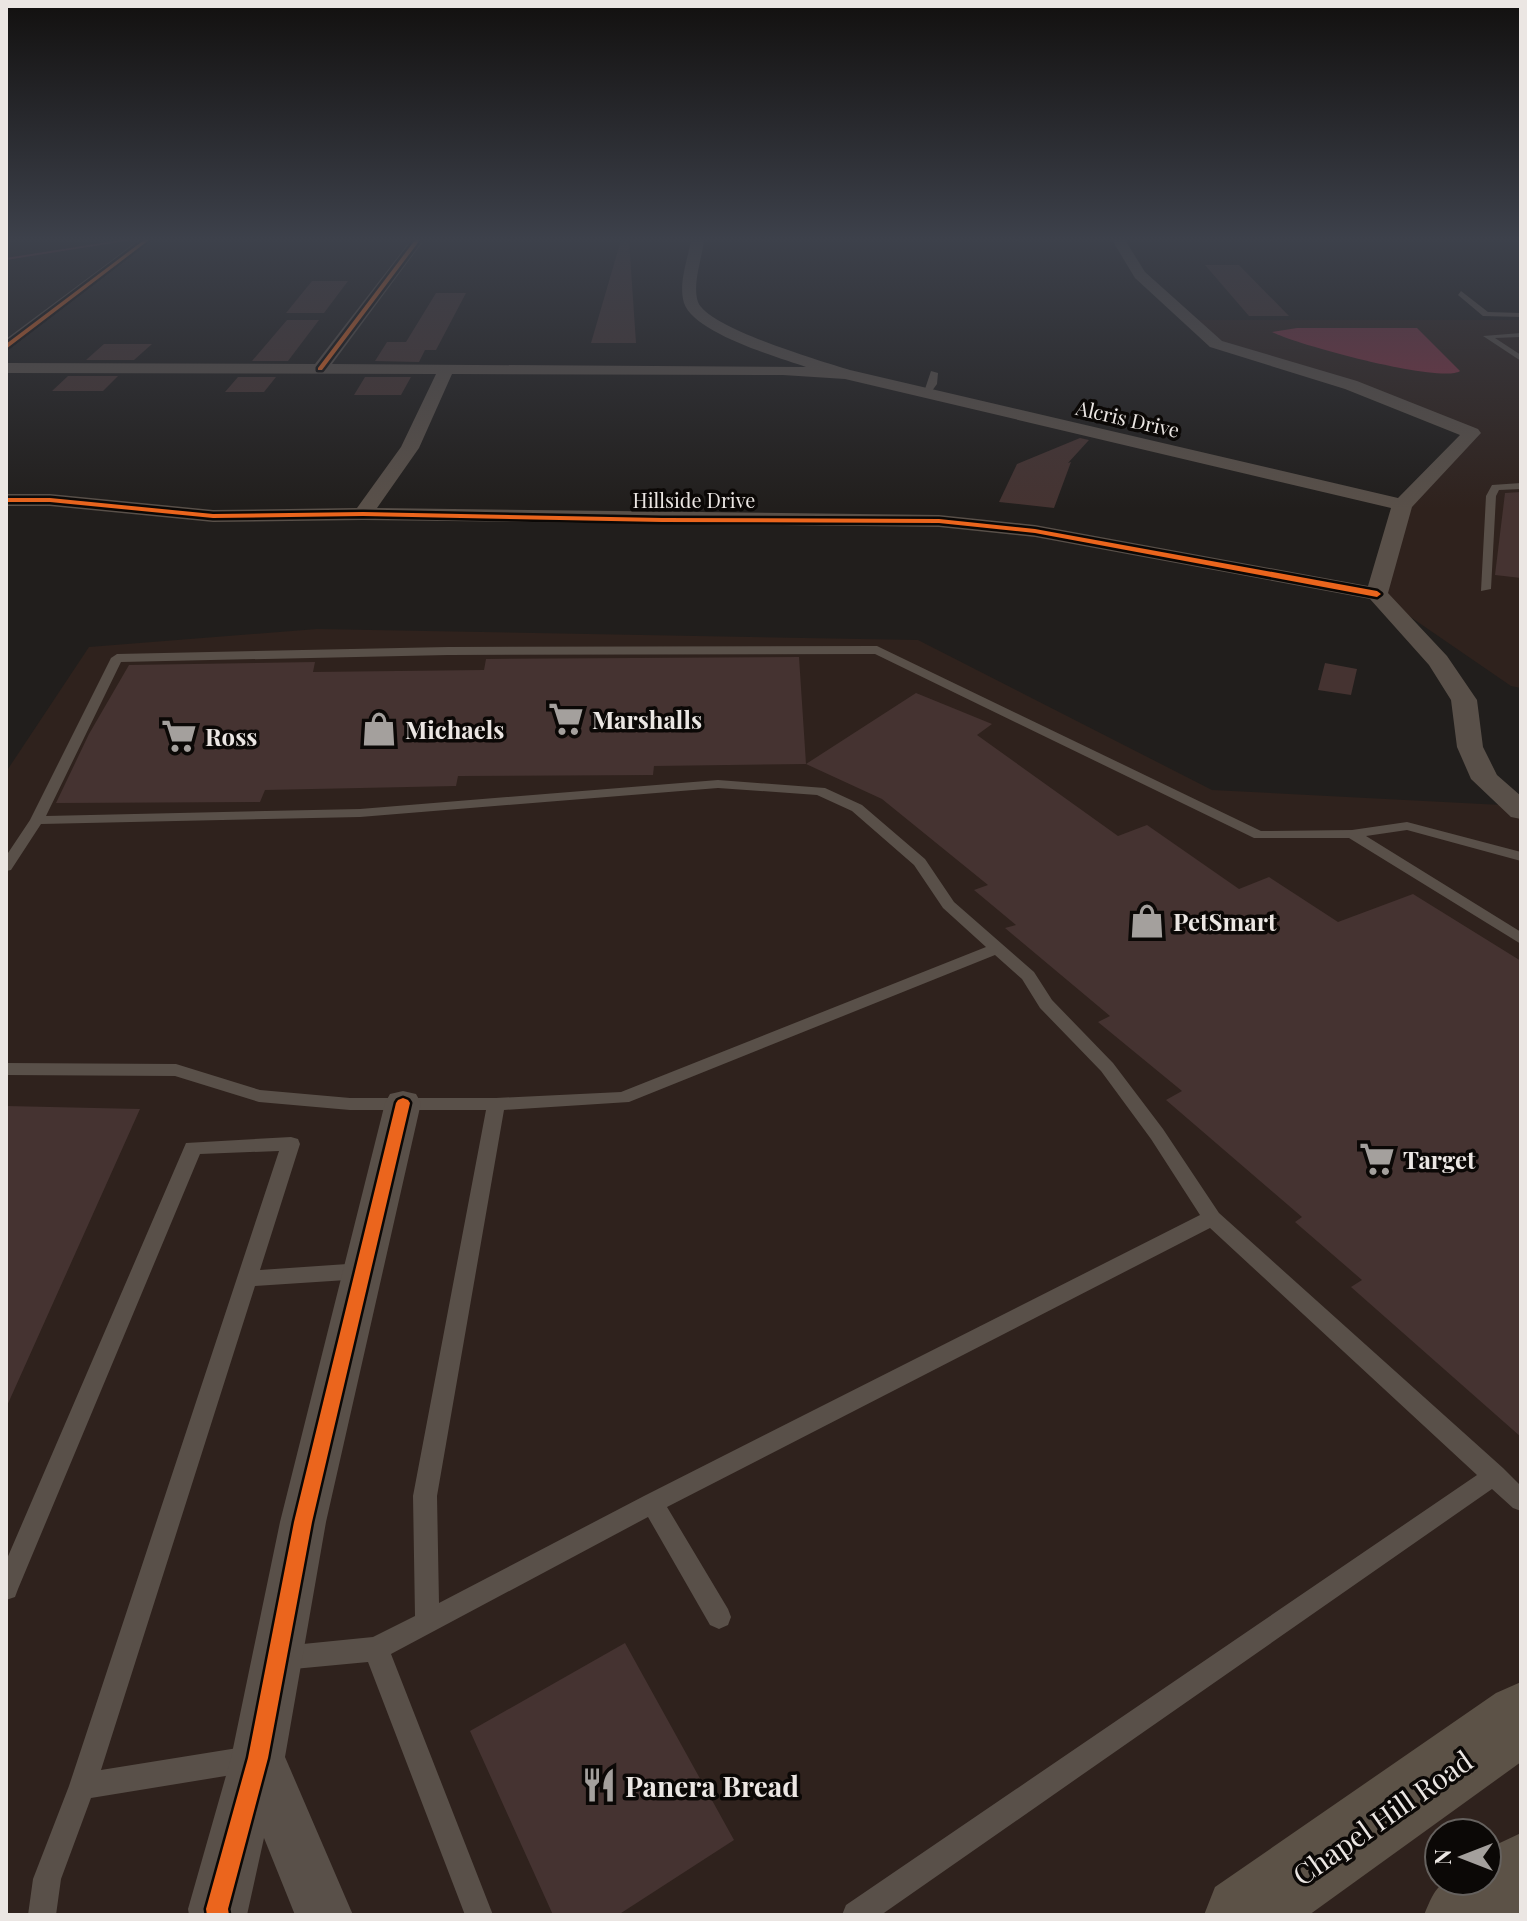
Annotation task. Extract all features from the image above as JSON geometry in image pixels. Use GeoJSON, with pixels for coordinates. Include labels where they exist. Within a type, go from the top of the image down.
{"type":"FeatureCollection","features":[{"type":"Feature","properties":{"kind":"main road","name":"Chapel Hill Road"},"geometry":{"type":"LineString","coordinates":[[1243,1915],[1521,1718]]}},
{"type":"Feature","properties":{"kind":"main road"},"geometry":{"type":"LineString","coordinates":[[1463,1915],[1521,1871]]}},
{"type":"Feature","properties":{"kind":"street"},"geometry":{"type":"LineString","coordinates":[[6,347],[29,330]]}},
{"type":"Feature","properties":{"kind":"street"},"geometry":{"type":"LineString","coordinates":[[320,369],[350,330]]}},
{"type":"Feature","properties":{"kind":"street"},"geometry":{"type":"LineString","coordinates":[[728,330],[761,345],[845,374]]}},
{"type":"Feature","properties":{"kind":"street"},"geometry":{"type":"LineString","coordinates":[[1200,330],[1216,344],[1351,385],[1472,433],[1402,505],[1377,594],[1438,661],[1464,700],[1470,747],[1485,779],[1519,808]]}},
{"type":"Feature","properties":{"kind":"street"},"geometry":{"type":"LineString","coordinates":[[6,368],[768,370],[845,374]]}},
{"type":"Feature","properties":{"kind":"street"},"geometry":{"type":"LineString","coordinates":[[363,514],[410,448],[446,370]]}},
{"type":"Feature","properties":{"kind":"street","name":"Alcris Drive"},"geometry":{"type":"LineString","coordinates":[[845,374],[1402,505]]}},
{"type":"Feature","properties":{"kind":"street","name":"Hillside Drive"},"geometry":{"type":"LineString","coordinates":[[6,500],[50,500],[213,516],[363,514],[939,521],[1035,531],[1377,594]]}},
{"type":"Feature","properties":{"kind":"street"},"geometry":{"type":"LineString","coordinates":[[218,1915],[217,1909],[258,1758],[303,1522],[403,1103]]}},
{"type":"Feature","properties":{"kind":"street"},"geometry":{"type":"LineString","coordinates":[[258,1758],[324,1915]]}},
{"type":"Feature","properties":{"kind":"lane"},"geometry":{"type":"LineString","coordinates":[[1521,335],[1487,336],[1521,359]]}},
{"type":"Feature","properties":{"kind":"lane"},"geometry":{"type":"LineString","coordinates":[[926,393],[933,384],[934,373]]}},
{"type":"Feature","properties":{"kind":"lane"},"geometry":{"type":"LineString","coordinates":[[1485,589],[1491,496],[1495,487],[1521,486]]}},
{"type":"Feature","properties":{"kind":"lane"},"geometry":{"type":"LineString","coordinates":[[6,867],[37,820],[117,658],[448,651],[877,650],[1259,835],[1352,834],[1407,826],[1521,857]]}},
{"type":"Feature","properties":{"kind":"lane"},"geometry":{"type":"LineString","coordinates":[[37,820],[360,813],[718,784],[820,791],[857,808],[920,862],[948,905],[1028,976],[1046,1004],[1107,1067],[1157,1134],[1212,1218],[1521,1501]]}},
{"type":"Feature","properties":{"kind":"lane"},"geometry":{"type":"LineString","coordinates":[[1352,834],[1521,939]]}},
{"type":"Feature","properties":{"kind":"lane"},"geometry":{"type":"LineString","coordinates":[[6,1069],[176,1070],[259,1096],[350,1104],[496,1104],[623,1098],[998,948]]}},
{"type":"Feature","properties":{"kind":"lane"},"geometry":{"type":"LineString","coordinates":[[427,1621],[425,1496],[496,1104]]}},
{"type":"Feature","properties":{"kind":"lane"},"geometry":{"type":"LineString","coordinates":[[6,1589],[193,1148],[291,1144],[82,1786],[47,1879],[42,1915]]}},
{"type":"Feature","properties":{"kind":"lane"},"geometry":{"type":"LineString","coordinates":[[277,1658],[376,1649],[652,1503],[1212,1218]]}},
{"type":"Feature","properties":{"kind":"lane"},"geometry":{"type":"LineString","coordinates":[[248,1279],[362,1271]]}},
{"type":"Feature","properties":{"kind":"lane"},"geometry":{"type":"LineString","coordinates":[[856,1915],[1495,1475]]}},
{"type":"Feature","properties":{"kind":"lane"},"geometry":{"type":"LineString","coordinates":[[652,1503],[719,1617]]}},
{"type":"Feature","properties":{"kind":"lane"},"geometry":{"type":"LineString","coordinates":[[376,1649],[479,1915]]}},
{"type":"Feature","properties":{"kind":"lane"},"geometry":{"type":"LineString","coordinates":[[82,1786],[258,1758]]}},
{"type":"Feature","properties":{"kind":"shaded area"},"geometry":{"type":"Polygon","coordinates":[[[1199,330],[1521,330],[1521,688],[1511,686],[1377,594],[1402,505],[1471,433],[1216,344],[1199,330]]]}},
{"type":"Feature","properties":{"kind":"shaded area"},"geometry":{"type":"Polygon","coordinates":[[[1419,330],[1460,371],[1448,374],[1399,368],[1272,332],[1419,330]]]}},
{"type":"Feature","properties":{"kind":"shaded area"},"geometry":{"type":"Polygon","coordinates":[[[317,629],[918,640],[1212,790],[1521,806],[1521,1915],[6,1915],[6,772],[89,647],[317,629]]]}},
{"type":"Feature","properties":{"kind":"building"},"geometry":{"type":"Polygon","coordinates":[[[279,330],[312,330],[288,361],[252,361],[279,330]]]}},
{"type":"Feature","properties":{"kind":"building"},"geometry":{"type":"Polygon","coordinates":[[[414,330],[447,330],[436,350],[425,350],[419,362],[375,361],[387,342],[406,342],[414,330]]]}},
{"type":"Feature","properties":{"kind":"building"},"geometry":{"type":"Polygon","coordinates":[[[595,330],[635,330],[636,343],[591,343],[595,330]]]}},
{"type":"Feature","properties":{"kind":"building"},"geometry":{"type":"Polygon","coordinates":[[[104,344],[152,344],[134,360],[86,360],[104,344]]]}},
{"type":"Feature","properties":{"kind":"building"},"geometry":{"type":"Polygon","coordinates":[[[68,376],[118,376],[103,391],[52,391],[68,376]]]}},
{"type":"Feature","properties":{"kind":"building"},"geometry":{"type":"Polygon","coordinates":[[[238,377],[276,377],[264,392],[225,392],[238,377]]]}},
{"type":"Feature","properties":{"kind":"building"},"geometry":{"type":"Polygon","coordinates":[[[365,377],[411,377],[401,395],[354,395],[365,377]]]}},
{"type":"Feature","properties":{"kind":"building"},"geometry":{"type":"Polygon","coordinates":[[[1080,438],[1089,440],[1068,463],[1071,462],[1054,508],[999,502],[1017,464],[1080,438]]]}},
{"type":"Feature","properties":{"kind":"building"},"geometry":{"type":"Polygon","coordinates":[[[1521,492],[1521,578],[1495,575],[1505,493],[1521,492]]]}},
{"type":"Feature","properties":{"kind":"building"},"geometry":{"type":"Polygon","coordinates":[[[799,657],[806,764],[654,766],[653,775],[458,776],[456,786],[265,790],[260,802],[56,803],[89,734],[129,665],[315,662],[313,672],[484,670],[486,659],[799,657]]]}},
{"type":"Feature","properties":{"kind":"building"},"geometry":{"type":"Polygon","coordinates":[[[1325,663],[1357,669],[1351,695],[1318,690],[1325,663]]]}},
{"type":"Feature","properties":{"kind":"building","name":"Target"},"geometry":{"type":"Polygon","coordinates":[[[916,693],[992,724],[977,735],[1118,836],[1147,825],[1239,889],[1269,877],[1338,922],[1413,894],[1521,961],[1521,1437],[1351,1287],[1362,1280],[1295,1222],[1302,1217],[1166,1100],[1182,1091],[1098,1022],[1110,1016],[1005,928],[1016,925],[974,890],[988,885],[882,799],[806,764],[916,693]]]}},
{"type":"Feature","properties":{"kind":"building"},"geometry":{"type":"Polygon","coordinates":[[[6,1106],[140,1109],[6,1408],[6,1106]]]}},
{"type":"Feature","properties":{"kind":"building","name":"Panera Bread"},"geometry":{"type":"Polygon","coordinates":[[[625,1643],[734,1840],[618,1915],[553,1915],[470,1731],[625,1643]]]}},
{"type":"Feature","properties":{"kind":"cycle path"},"geometry":{"type":"LineString","coordinates":[[6,347],[29,330]]}},
{"type":"Feature","properties":{"kind":"cycle path"},"geometry":{"type":"LineString","coordinates":[[320,369],[350,330]]}},
{"type":"Feature","properties":{"kind":"cycle path"},"geometry":{"type":"LineString","coordinates":[[6,500],[50,500],[213,516],[363,514],[939,521],[1035,531],[1377,594]]}},
{"type":"Feature","properties":{"kind":"cycle path"},"geometry":{"type":"LineString","coordinates":[[218,1915],[217,1909],[258,1758],[303,1522],[403,1103]]}},
{"type":"Feature","properties":{"kind":"place","name":"Marshalls"},"geometry":{"type":"Point","coordinates":[566,719]}},
{"type":"Feature","properties":{"kind":"place","name":"Michaels"},"geometry":{"type":"Point","coordinates":[379,729]}},
{"type":"Feature","properties":{"kind":"place","name":"Ross"},"geometry":{"type":"Point","coordinates":[179,736]}},
{"type":"Feature","properties":{"kind":"place","name":"PetSmart"},"geometry":{"type":"Point","coordinates":[1147,921]}},
{"type":"Feature","properties":{"kind":"place","name":"Target"},"geometry":{"type":"Point","coordinates":[1377,1159]}},
{"type":"Feature","properties":{"kind":"place","name":"Panera Bread"},"geometry":{"type":"Point","coordinates":[599,1785]}}]}
